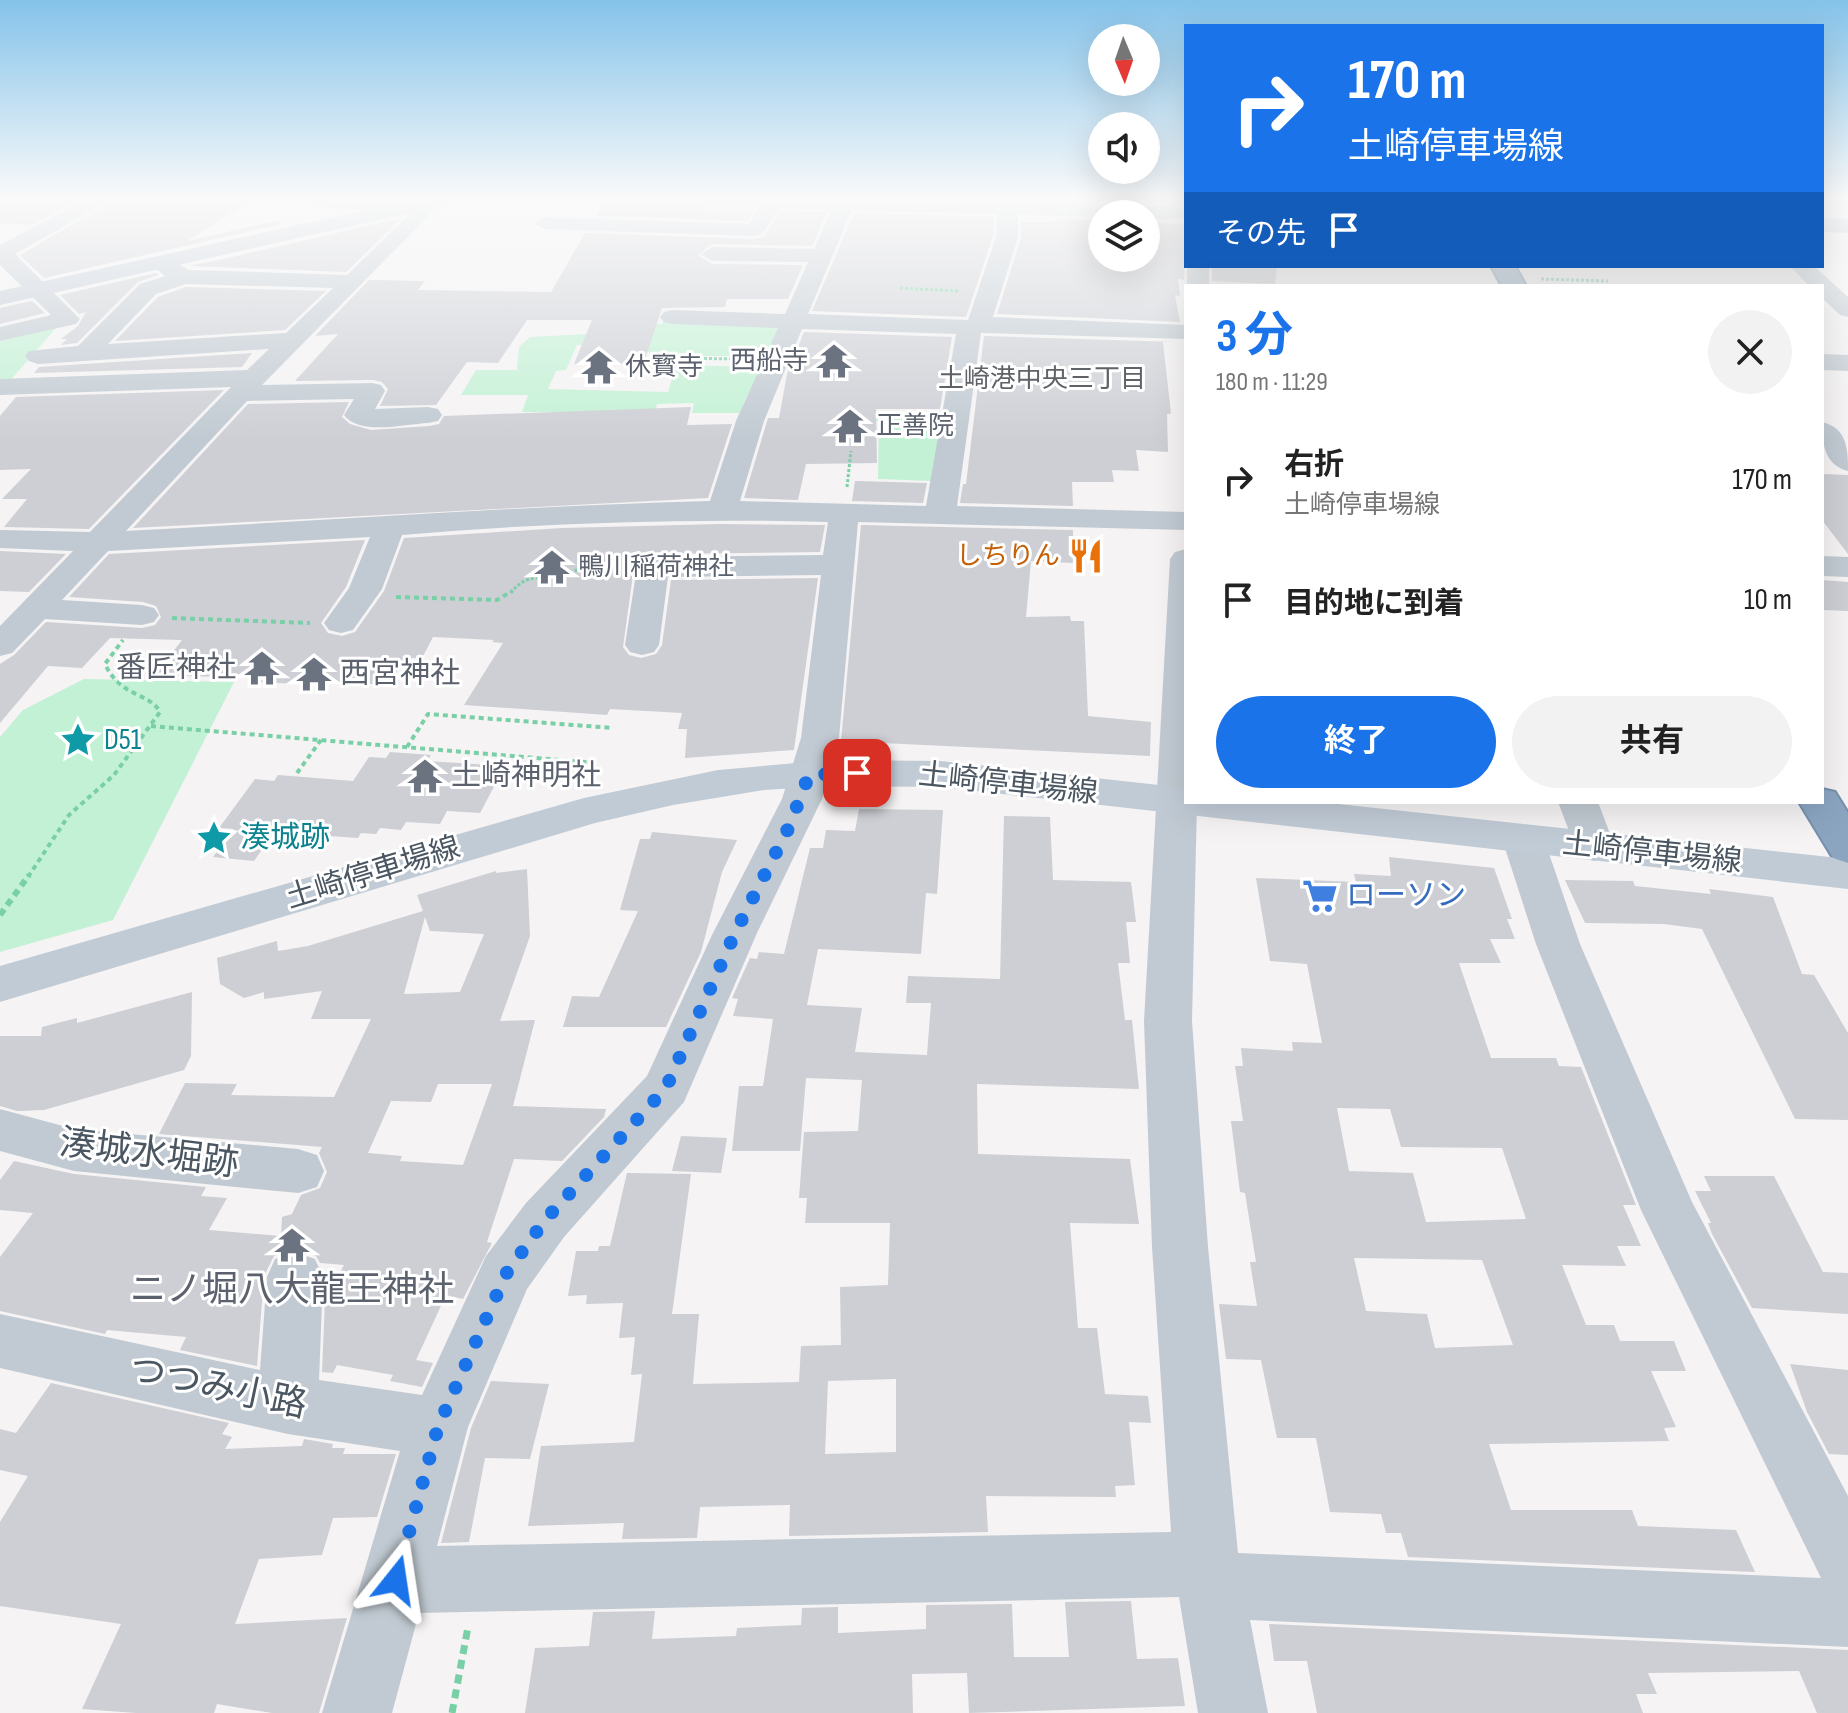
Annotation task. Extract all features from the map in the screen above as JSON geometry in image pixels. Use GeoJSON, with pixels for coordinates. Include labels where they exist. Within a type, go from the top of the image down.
{"type":"FeatureCollection","features":[{"type":"Feature","properties":{"kind":"highway"},"geometry":{"type":"LineString","coordinates":[[1821,804],[1848,848]]}},
{"type":"Feature","properties":{"kind":"street"},"geometry":{"type":"LineString","coordinates":[[25,280],[40,289],[68,319]]}},
{"type":"Feature","properties":{"kind":"street"},"geometry":{"type":"LineString","coordinates":[[0,298],[84,280]]}},
{"type":"Feature","properties":{"kind":"street"},"geometry":{"type":"LineString","coordinates":[[85,353],[148,289],[175,280]]}},
{"type":"Feature","properties":{"kind":"street"},"geometry":{"type":"LineString","coordinates":[[220,344],[254,280],[350,282]]}},
{"type":"Feature","properties":{"kind":"street"},"geometry":{"type":"LineString","coordinates":[[0,646],[352,280]]}},
{"type":"Feature","properties":{"kind":"street"},"geometry":{"type":"LineString","coordinates":[[722,510],[750,421],[813,280]]}},
{"type":"Feature","properties":{"kind":"street"},"geometry":{"type":"LineString","coordinates":[[940,516],[969,329],[976,326],[992,280]]}},
{"type":"Feature","properties":{"kind":"street"},"geometry":{"type":"LineString","coordinates":[[1824,288],[1848,310]]}},
{"type":"Feature","properties":{"kind":"street"},"geometry":{"type":"LineString","coordinates":[[672,317],[1184,332]]}},
{"type":"Feature","properties":{"kind":"street"},"geometry":{"type":"LineString","coordinates":[[0,334],[68,319]]}},
{"type":"Feature","properties":{"kind":"street"},"geometry":{"type":"LineString","coordinates":[[4,391],[68,319]]}},
{"type":"Feature","properties":{"kind":"street"},"geometry":{"type":"LineString","coordinates":[[38,356],[294,340]]}},
{"type":"Feature","properties":{"kind":"street"},"geometry":{"type":"LineString","coordinates":[[1824,362],[1848,363]]}},
{"type":"Feature","properties":{"kind":"street"},"geometry":{"type":"LineString","coordinates":[[4,391],[248,386],[372,391],[358,415],[366,418],[428,415]]}},
{"type":"Feature","properties":{"kind":"street"},"geometry":{"type":"LineString","coordinates":[[1824,432],[1848,462]]}},
{"type":"Feature","properties":{"kind":"street"},"geometry":{"type":"LineString","coordinates":[[0,539],[97,542],[390,527],[450,534],[534,515],[722,510],[1184,521]]}},
{"type":"Feature","properties":{"kind":"street"},"geometry":{"type":"LineString","coordinates":[[357,1713],[438,1427],[506,1274],[545,1220],[666,1088],[735,933],[796,813],[822,724],[844,512]]}},
{"type":"Feature","properties":{"kind":"street"},"geometry":{"type":"LineString","coordinates":[[341,623],[365,589],[390,527]]}},
{"type":"Feature","properties":{"kind":"street"},"geometry":{"type":"LineString","coordinates":[[642,645],[653,567],[838,565]]}},
{"type":"Feature","properties":{"kind":"street"},"geometry":{"type":"LineString","coordinates":[[1824,566],[1848,567]]}},
{"type":"Feature","properties":{"kind":"street"},"geometry":{"type":"LineString","coordinates":[[1184,607],[1168,1021],[1180,1247],[1208,1575],[1233,1713]]}},
{"type":"Feature","properties":{"kind":"street"},"geometry":{"type":"LineString","coordinates":[[37,608],[142,615]]}},
{"type":"Feature","properties":{"kind":"street","name":"土崎停車場線"},"geometry":{"type":"LineString","coordinates":[[0,984],[594,810],[712,785],[765,777],[941,774],[1184,802]]}},
{"type":"Feature","properties":{"kind":"street","name":"土崎停車場線"},"geometry":{"type":"LineString","coordinates":[[1203,804],[1848,874]]}},
{"type":"Feature","properties":{"kind":"street"},"geometry":{"type":"LineString","coordinates":[[1579,804],[1594,847]]}},
{"type":"Feature","properties":{"kind":"street"},"geometry":{"type":"LineString","coordinates":[[1523,839],[1558,944],[1668,1210],[1848,1563]]}},
{"type":"Feature","properties":{"kind":"street","name":"湊城水堀跡"},"geometry":{"type":"LineString","coordinates":[[0,1130],[74,1150],[298,1171]]}},
{"type":"Feature","properties":{"kind":"street"},"geometry":{"type":"LineString","coordinates":[[288,1405],[295,1277]]}},
{"type":"Feature","properties":{"kind":"street","name":"つつみ小路"},"geometry":{"type":"LineString","coordinates":[[0,1341],[288,1405],[438,1427]]}},
{"type":"Feature","properties":{"kind":"street"},"geometry":{"type":"LineString","coordinates":[[396,1580],[1208,1575],[1848,1613]]}},
{"type":"Feature","properties":{"kind":"path"},"geometry":{"type":"LineString","coordinates":[[1525,282],[1608,281]]}},
{"type":"Feature","properties":{"kind":"path"},"geometry":{"type":"LineString","coordinates":[[900,288],[988,293]]}},
{"type":"Feature","properties":{"kind":"path"},"geometry":{"type":"LineString","coordinates":[[659,358],[778,359]]}},
{"type":"Feature","properties":{"kind":"path"},"geometry":{"type":"LineString","coordinates":[[844,512],[851,451]]}},
{"type":"Feature","properties":{"kind":"path"},"geometry":{"type":"LineString","coordinates":[[519,582],[536,577],[570,576],[579,568],[653,567]]}},
{"type":"Feature","properties":{"kind":"path"},"geometry":{"type":"LineString","coordinates":[[0,915],[10,905],[69,815],[114,775],[160,712],[155,703],[130,695],[109,674],[105,664],[142,615]]}},
{"type":"Feature","properties":{"kind":"path"},"geometry":{"type":"LineString","coordinates":[[407,747],[428,714],[613,728]]}},
{"type":"Feature","properties":{"kind":"path"},"geometry":{"type":"LineString","coordinates":[[150,726],[596,763]]}},
{"type":"Feature","properties":{"kind":"path"},"geometry":{"type":"LineString","coordinates":[[297,773],[321,740]]}},
{"type":"Feature","properties":{"kind":"path"},"geometry":{"type":"LineString","coordinates":[[452,1713],[477,1578]]}},
{"type":"Feature","properties":{"kind":"green space"},"geometry":{"type":"Polygon","coordinates":[[[663,320],[785,324],[770,356],[655,356],[641,347],[653,324],[662,324],[663,320]]]}},
{"type":"Feature","properties":{"kind":"green space"},"geometry":{"type":"Polygon","coordinates":[[[56,328],[7,384],[0,384],[0,337],[56,328]]]}},
{"type":"Feature","properties":{"kind":"green space"},"geometry":{"type":"Polygon","coordinates":[[[645,331],[639,344],[577,345],[566,370],[556,371],[548,389],[668,392],[676,365],[768,367],[746,397],[740,413],[692,413],[694,403],[657,404],[655,412],[522,412],[528,395],[461,395],[476,370],[517,370],[519,347],[530,337],[645,331]]]}},
{"type":"Feature","properties":{"kind":"green space"},"geometry":{"type":"Polygon","coordinates":[[[835,413],[945,414],[933,481],[878,479],[879,421],[847,420],[835,413]]]}},
{"type":"Feature","properties":{"kind":"green space"},"geometry":{"type":"Polygon","coordinates":[[[84,679],[234,682],[113,920],[0,952],[0,737],[23,710],[84,679]]]}},
{"type":"Feature","properties":{"kind":"building"},"geometry":{"type":"Polygon","coordinates":[[[126,280],[144,280],[138,282],[77,343],[61,345],[67,339],[61,339],[78,326],[86,312],[79,314],[60,295],[126,280]]]}},
{"type":"Feature","properties":{"kind":"building"},"geometry":{"type":"Polygon","coordinates":[[[369,280],[425,281],[418,290],[551,292],[558,280],[796,280],[788,299],[727,299],[725,307],[662,308],[643,365],[574,364],[592,320],[527,320],[498,363],[467,362],[436,405],[380,406],[388,389],[382,382],[373,380],[295,381],[338,334],[315,336],[369,280]]]}},
{"type":"Feature","properties":{"kind":"building"},"geometry":{"type":"Polygon","coordinates":[[[825,280],[978,280],[966,317],[812,311],[825,280]]]}},
{"type":"Feature","properties":{"kind":"building"},"geometry":{"type":"Polygon","coordinates":[[[1008,280],[1178,280],[1180,296],[1175,295],[1180,322],[997,314],[1008,280]]]}},
{"type":"Feature","properties":{"kind":"building"},"geometry":{"type":"Polygon","coordinates":[[[1212,280],[1275,280],[1275,284],[1212,280]]]}},
{"type":"Feature","properties":{"kind":"building"},"geometry":{"type":"Polygon","coordinates":[[[186,287],[326,291],[285,330],[115,341],[158,297],[186,287]]]}},
{"type":"Feature","properties":{"kind":"building"},"geometry":{"type":"Polygon","coordinates":[[[32,301],[45,313],[0,324],[0,308],[32,301]]]}},
{"type":"Feature","properties":{"kind":"building"},"geometry":{"type":"Polygon","coordinates":[[[804,332],[952,337],[940,409],[876,409],[877,463],[806,464],[798,500],[744,498],[768,418],[779,418],[787,374],[804,332]]]}},
{"type":"Feature","properties":{"kind":"building"},"geometry":{"type":"Polygon","coordinates":[[[984,336],[1178,342],[1163,342],[1171,414],[1167,414],[1168,452],[1136,450],[1139,471],[1112,470],[1114,482],[1072,482],[1073,506],[960,503],[963,484],[966,484],[984,336]]]}},
{"type":"Feature","properties":{"kind":"building"},"geometry":{"type":"Polygon","coordinates":[[[252,353],[242,367],[34,373],[39,367],[252,353]]]}},
{"type":"Feature","properties":{"kind":"building"},"geometry":{"type":"Polygon","coordinates":[[[224,390],[89,529],[4,527],[27,499],[2,499],[31,469],[0,470],[0,416],[16,397],[224,390]]]}},
{"type":"Feature","properties":{"kind":"building"},"geometry":{"type":"Polygon","coordinates":[[[349,402],[342,417],[350,424],[371,430],[429,426],[439,424],[444,416],[691,407],[687,425],[732,424],[708,498],[133,528],[248,404],[349,402]]]}},
{"type":"Feature","properties":{"kind":"building"},"geometry":{"type":"Polygon","coordinates":[[[1824,474],[1848,475],[1848,554],[1824,523],[1824,474]]]}},
{"type":"Feature","properties":{"kind":"building"},"geometry":{"type":"Polygon","coordinates":[[[855,481],[927,483],[923,503],[852,501],[855,481]]]}},
{"type":"Feature","properties":{"kind":"building"},"geometry":{"type":"Polygon","coordinates":[[[825,525],[820,552],[653,554],[641,557],[634,567],[623,647],[629,655],[641,658],[656,654],[662,645],[671,580],[818,578],[794,750],[685,758],[687,729],[678,729],[682,713],[610,709],[607,715],[464,705],[503,643],[433,637],[422,658],[404,658],[390,684],[299,684],[252,682],[254,678],[155,675],[182,640],[110,638],[82,668],[48,666],[0,723],[0,664],[14,655],[46,622],[142,628],[155,625],[161,617],[156,606],[143,602],[69,597],[109,554],[365,540],[346,587],[321,623],[328,633],[342,636],[355,632],[384,591],[404,538],[562,528],[825,525]]]}},
{"type":"Feature","properties":{"kind":"building"},"geometry":{"type":"Polygon","coordinates":[[[861,525],[1073,530],[1073,563],[1031,561],[1026,617],[1070,616],[1071,621],[1084,621],[1088,716],[1151,722],[1150,756],[841,741],[861,525]]]}},
{"type":"Feature","properties":{"kind":"building"},"geometry":{"type":"Polygon","coordinates":[[[0,551],[66,554],[29,592],[0,591],[0,551]]]}},
{"type":"Feature","properties":{"kind":"building"},"geometry":{"type":"Polygon","coordinates":[[[1824,580],[1848,582],[1848,611],[1824,610],[1824,580]]]}},
{"type":"Feature","properties":{"kind":"building","name":"土崎神明社"},"geometry":{"type":"Polygon","coordinates":[[[390,752],[431,755],[427,761],[505,766],[480,813],[447,811],[440,824],[406,822],[401,830],[380,828],[376,834],[361,833],[358,838],[274,832],[254,861],[213,857],[234,829],[219,828],[255,779],[274,781],[278,775],[353,781],[369,757],[386,758],[390,752]]]}},
{"type":"Feature","properties":{"kind":"building"},"geometry":{"type":"Polygon","coordinates":[[[859,809],[943,810],[937,894],[926,893],[921,954],[818,949],[807,1005],[862,1008],[855,1052],[927,1055],[931,1003],[906,1003],[908,976],[1000,979],[1004,816],[1050,817],[1053,880],[1131,882],[1136,922],[1126,922],[1130,963],[1118,963],[1125,1020],[1132,1020],[1139,1089],[977,1084],[978,1154],[1130,1159],[1139,1224],[1070,1223],[1078,1328],[1097,1328],[1105,1394],[1148,1396],[1151,1423],[1129,1422],[1135,1485],[1115,1486],[1116,1497],[986,1496],[988,1532],[789,1536],[790,1505],[700,1507],[697,1538],[622,1539],[624,1523],[528,1526],[541,1446],[634,1442],[642,1374],[631,1375],[635,1337],[619,1338],[623,1303],[586,1304],[587,1295],[568,1296],[576,1251],[598,1251],[599,1246],[610,1246],[627,1173],[691,1174],[672,1314],[699,1314],[693,1384],[799,1382],[801,1346],[841,1345],[840,1287],[888,1285],[890,1223],[805,1223],[807,1198],[799,1198],[804,1132],[858,1131],[862,1080],[806,1078],[800,1151],[732,1151],[739,1086],[763,1086],[773,1019],[733,1016],[738,999],[732,998],[750,958],[757,959],[759,952],[784,954],[810,848],[823,848],[826,830],[855,831],[859,809]],[[896,1379],[828,1381],[825,1454],[896,1452],[896,1379]]]}},
{"type":"Feature","properties":{"kind":"building"},"geometry":{"type":"Polygon","coordinates":[[[652,832],[737,840],[722,872],[701,952],[666,1027],[563,1027],[572,996],[599,997],[638,911],[620,910],[640,839],[650,839],[652,832]]]}},
{"type":"Feature","properties":{"kind":"building"},"geometry":{"type":"Polygon","coordinates":[[[1389,857],[1494,868],[1512,919],[1507,919],[1515,939],[1490,939],[1501,963],[1459,963],[1491,1058],[1556,1058],[1559,1066],[1581,1067],[1636,1205],[1623,1205],[1641,1246],[1617,1246],[1626,1266],[1562,1265],[1586,1325],[1614,1325],[1620,1341],[1674,1341],[1686,1371],[1651,1371],[1676,1427],[1664,1428],[1669,1441],[1489,1444],[1511,1510],[1632,1510],[1638,1526],[1736,1530],[1755,1572],[1408,1557],[1401,1533],[1386,1533],[1381,1514],[1330,1512],[1316,1438],[1277,1438],[1261,1360],[1226,1359],[1219,1304],[1257,1306],[1250,1262],[1256,1262],[1245,1193],[1240,1192],[1231,1121],[1243,1121],[1235,1066],[1243,1066],[1241,1048],[1293,1051],[1292,1042],[1322,1043],[1307,964],[1270,961],[1256,878],[1356,882],[1354,874],[1391,876],[1389,857]],[[1337,1108],[1349,1171],[1413,1173],[1426,1222],[1526,1219],[1502,1148],[1401,1147],[1390,1109],[1337,1108]],[[1354,1258],[1366,1311],[1427,1314],[1435,1348],[1513,1345],[1482,1260],[1354,1258]]]}},
{"type":"Feature","properties":{"kind":"building"},"geometry":{"type":"Polygon","coordinates":[[[527,869],[530,936],[500,1021],[535,1020],[513,1106],[606,1109],[604,1117],[562,1161],[514,1159],[487,1242],[492,1243],[463,1299],[446,1295],[416,1360],[433,1363],[422,1387],[390,1381],[393,1375],[337,1365],[333,1373],[322,1372],[325,1300],[344,1265],[320,1263],[316,1256],[296,1249],[274,1256],[264,1276],[257,1366],[180,1350],[186,1337],[107,1330],[105,1334],[0,1311],[0,1257],[33,1213],[0,1210],[0,1180],[14,1161],[74,1174],[206,1187],[201,1196],[227,1198],[209,1230],[281,1236],[282,1217],[292,1214],[301,1195],[320,1188],[327,1172],[319,1153],[322,1147],[159,1134],[185,1083],[237,1084],[231,1095],[334,1097],[371,1019],[311,1019],[322,991],[264,999],[264,992],[244,998],[220,984],[217,958],[277,941],[278,951],[308,946],[423,911],[417,895],[496,873],[527,869]],[[425,917],[404,994],[460,992],[484,934],[430,931],[425,917]],[[438,1084],[431,1102],[391,1101],[368,1153],[402,1156],[400,1161],[463,1165],[492,1084],[438,1084]]]}},
{"type":"Feature","properties":{"kind":"building"},"geometry":{"type":"Polygon","coordinates":[[[1565,880],[1633,881],[1635,886],[1711,894],[1709,889],[1773,897],[1802,974],[1814,975],[1848,1033],[1848,1120],[1795,1119],[1702,929],[1664,924],[1585,923],[1565,880]]]}},
{"type":"Feature","properties":{"kind":"building"},"geometry":{"type":"Polygon","coordinates":[[[192,992],[191,1056],[184,1070],[44,1110],[17,1111],[0,1106],[0,1036],[41,1036],[42,1027],[77,1018],[77,1023],[192,992]]]}},
{"type":"Feature","properties":{"kind":"building"},"geometry":{"type":"Polygon","coordinates":[[[681,1136],[727,1138],[721,1173],[672,1171],[681,1136]]]}},
{"type":"Feature","properties":{"kind":"building"},"geometry":{"type":"Polygon","coordinates":[[[1704,1176],[1774,1176],[1823,1272],[1848,1273],[1848,1314],[1752,1308],[1712,1234],[1708,1223],[1711,1223],[1695,1191],[1711,1191],[1704,1176]]]}},
{"type":"Feature","properties":{"kind":"building"},"geometry":{"type":"Polygon","coordinates":[[[1790,1364],[1848,1370],[1848,1455],[1829,1454],[1807,1412],[1790,1364]]]}},
{"type":"Feature","properties":{"kind":"building"},"geometry":{"type":"Polygon","coordinates":[[[491,1381],[549,1384],[530,1459],[485,1458],[469,1542],[441,1543],[471,1428],[491,1381]]]}},
{"type":"Feature","properties":{"kind":"building"},"geometry":{"type":"Polygon","coordinates":[[[51,1383],[229,1423],[222,1434],[232,1437],[225,1449],[302,1446],[304,1439],[333,1444],[332,1448],[345,1448],[343,1454],[396,1454],[377,1517],[333,1518],[322,1555],[259,1559],[235,1624],[347,1618],[319,1713],[272,1713],[217,1704],[214,1713],[82,1709],[121,1624],[0,1606],[0,1522],[28,1476],[0,1470],[0,1429],[16,1433],[51,1383]]]}},
{"type":"Feature","properties":{"kind":"building"},"geometry":{"type":"Polygon","coordinates":[[[1131,1601],[1137,1659],[1178,1658],[1185,1706],[969,1713],[967,1673],[912,1674],[913,1713],[525,1713],[535,1648],[589,1646],[593,1612],[655,1611],[652,1639],[736,1636],[737,1628],[801,1625],[802,1608],[838,1607],[838,1633],[926,1629],[926,1605],[1012,1604],[1014,1657],[1069,1657],[1065,1602],[1131,1601]]]}},
{"type":"Feature","properties":{"kind":"building"},"geometry":{"type":"Polygon","coordinates":[[[1269,1624],[1848,1650],[1848,1713],[1817,1713],[1799,1671],[1648,1673],[1657,1694],[1636,1694],[1643,1713],[1317,1713],[1307,1661],[1274,1661],[1269,1624]]]}},
{"type":"Feature","properties":{"kind":"place","name":"西船寺"},"geometry":{"type":"Point","coordinates":[834,361]}},
{"type":"Feature","properties":{"kind":"place","name":"休寳寺"},"geometry":{"type":"Point","coordinates":[599,367]}},
{"type":"Feature","properties":{"kind":"place","name":"正善院"},"geometry":{"type":"Point","coordinates":[850,426]}},
{"type":"Feature","properties":{"kind":"place","name":"しちりん"},"geometry":{"type":"Point","coordinates":[1086,556]}},
{"type":"Feature","properties":{"kind":"place","name":"鴨川稲荷神社"},"geometry":{"type":"Point","coordinates":[552,567]}},
{"type":"Feature","properties":{"kind":"place","name":"番匠神社"},"geometry":{"type":"Point","coordinates":[262,668]}},
{"type":"Feature","properties":{"kind":"place","name":"西宮神社"},"geometry":{"type":"Point","coordinates":[314,674]}},
{"type":"Feature","properties":{"kind":"place","name":"D51"},"geometry":{"type":"Point","coordinates":[78,740]}},
{"type":"Feature","properties":{"kind":"place","name":"土崎神明社"},"geometry":{"type":"Point","coordinates":[425,776]}},
{"type":"Feature","properties":{"kind":"place","name":"湊城跡"},"geometry":{"type":"Point","coordinates":[214,838]}},
{"type":"Feature","properties":{"kind":"place","name":"ローソン"},"geometry":{"type":"Point","coordinates":[1320,896]}},
{"type":"Feature","properties":{"kind":"place","name":"ニノ堀八大龍王神社"},"geometry":{"type":"Point","coordinates":[292,1245]}},
{"type":"Feature","properties":{"kind":"district","name":"土崎港中央三丁目"},"geometry":{"type":"Point","coordinates":[1042,379]}},
{"type":"Feature","properties":{"kind":"route"},"geometry":{"type":"LineString","coordinates":[[396,1580],[438,1427],[469,1350],[506,1274],[545,1220],[666,1088],[735,933],[777,855],[802,799],[809,775],[857,773]]}}]}
